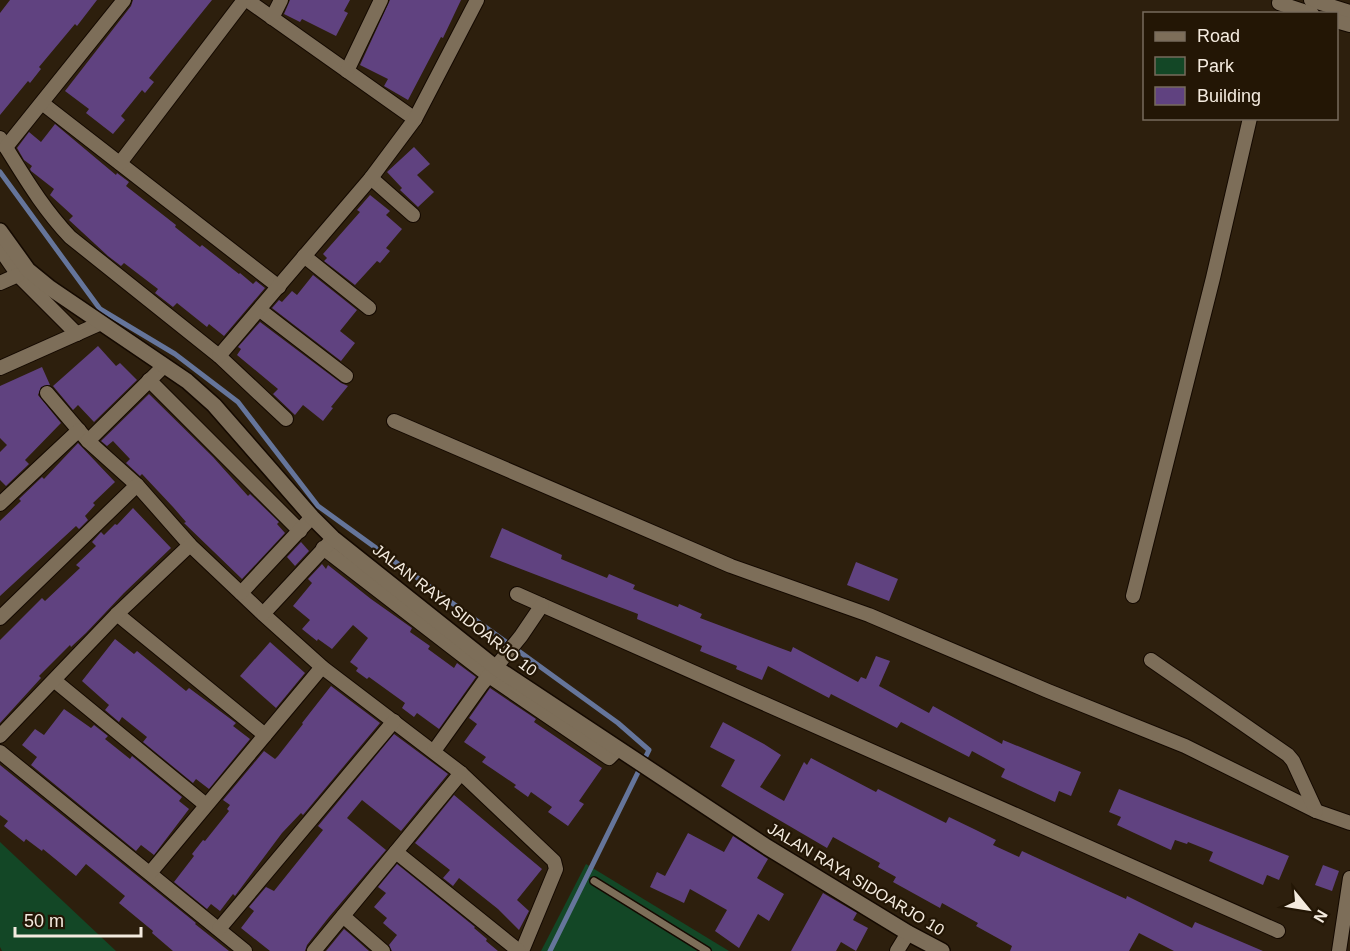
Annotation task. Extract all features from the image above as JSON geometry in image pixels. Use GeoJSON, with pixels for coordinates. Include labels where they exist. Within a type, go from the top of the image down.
{"type":"FeatureCollection","features":[{"type":"Feature","properties":{"kind":"street"},"geometry":{"type":"LineString","coordinates":[[124,0],[42,103],[3,143],[26,182],[70,237],[219,356],[286,419]]}},
{"type":"Feature","properties":{"kind":"street"},"geometry":{"type":"LineString","coordinates":[[120,163],[245,0],[415,119]]}},
{"type":"Feature","properties":{"kind":"street"},"geometry":{"type":"LineString","coordinates":[[272,18],[281,0]]}},
{"type":"Feature","properties":{"kind":"street"},"geometry":{"type":"LineString","coordinates":[[347,71],[381,0]]}},
{"type":"Feature","properties":{"kind":"street"},"geometry":{"type":"LineString","coordinates":[[219,356],[371,178],[415,119],[477,0]]}},
{"type":"Feature","properties":{"kind":"street"},"geometry":{"type":"LineString","coordinates":[[1311,0],[1350,12]]}},
{"type":"Feature","properties":{"kind":"street"},"geometry":{"type":"LineString","coordinates":[[1278,6],[1304,12]]}},
{"type":"Feature","properties":{"kind":"street"},"geometry":{"type":"LineString","coordinates":[[42,103],[279,287]]}},
{"type":"Feature","properties":{"kind":"street"},"geometry":{"type":"LineString","coordinates":[[1133,596],[1250,120]]}},
{"type":"Feature","properties":{"kind":"street"},"geometry":{"type":"LineString","coordinates":[[371,178],[413,215]]}},
{"type":"Feature","properties":{"kind":"street","name":"JALAN RAYA SIDOARJO 10"},"geometry":{"type":"LineString","coordinates":[[0,231],[28,270],[187,381],[214,405],[312,517],[328,543],[496,667],[621,751],[767,847],[908,933],[942,951]]}},
{"type":"Feature","properties":{"kind":"street"},"geometry":{"type":"LineString","coordinates":[[0,249],[18,275],[77,334]]}},
{"type":"Feature","properties":{"kind":"street"},"geometry":{"type":"LineString","coordinates":[[304,256],[369,308]]}},
{"type":"Feature","properties":{"kind":"street"},"geometry":{"type":"LineString","coordinates":[[0,284],[18,275]]}},
{"type":"Feature","properties":{"kind":"street"},"geometry":{"type":"LineString","coordinates":[[260,310],[346,376]]}},
{"type":"Feature","properties":{"kind":"street"},"geometry":{"type":"LineString","coordinates":[[0,368],[101,323]]}},
{"type":"Feature","properties":{"kind":"street"},"geometry":{"type":"LineString","coordinates":[[0,504],[164,366]]}},
{"type":"Feature","properties":{"kind":"street"},"geometry":{"type":"LineString","coordinates":[[149,380],[300,531]]}},
{"type":"Feature","properties":{"kind":"street"},"geometry":{"type":"LineString","coordinates":[[47,393],[83,436],[137,485],[190,545],[263,614],[322,667],[461,773],[556,865],[556,869],[521,951],[396,852]]}},
{"type":"Feature","properties":{"kind":"street"},"geometry":{"type":"LineString","coordinates":[[394,421],[732,566],[869,615],[1185,746],[1316,811],[1350,823]]}},
{"type":"Feature","properties":{"kind":"street"},"geometry":{"type":"LineString","coordinates":[[0,618],[137,485]]}},
{"type":"Feature","properties":{"kind":"street"},"geometry":{"type":"LineString","coordinates":[[241,593],[312,517]]}},
{"type":"Feature","properties":{"kind":"street"},"geometry":{"type":"LineString","coordinates":[[263,614],[328,543]]}},
{"type":"Feature","properties":{"kind":"street"},"geometry":{"type":"LineString","coordinates":[[0,736],[117,614],[190,545]]}},
{"type":"Feature","properties":{"kind":"street"},"geometry":{"type":"LineString","coordinates":[[517,594],[1278,931]]}},
{"type":"Feature","properties":{"kind":"street"},"geometry":{"type":"LineString","coordinates":[[434,751],[542,605]]}},
{"type":"Feature","properties":{"kind":"street"},"geometry":{"type":"LineString","coordinates":[[117,614],[265,735]]}},
{"type":"Feature","properties":{"kind":"street"},"geometry":{"type":"LineString","coordinates":[[1151,660],[1288,755],[1316,811]]}},
{"type":"Feature","properties":{"kind":"street"},"geometry":{"type":"LineString","coordinates":[[150,873],[322,667]]}},
{"type":"Feature","properties":{"kind":"street"},"geometry":{"type":"LineString","coordinates":[[55,681],[206,805]]}},
{"type":"Feature","properties":{"kind":"street"},"geometry":{"type":"LineString","coordinates":[[219,929],[394,721]]}},
{"type":"Feature","properties":{"kind":"street"},"geometry":{"type":"LineString","coordinates":[[0,752],[245,951]]}},
{"type":"Feature","properties":{"kind":"street"},"geometry":{"type":"LineString","coordinates":[[314,951],[461,773]]}},
{"type":"Feature","properties":{"kind":"street"},"geometry":{"type":"LineString","coordinates":[[1340,951],[1350,878]]}},
{"type":"Feature","properties":{"kind":"street"},"geometry":{"type":"LineString","coordinates":[[343,916],[383,951]]}},
{"type":"Feature","properties":{"kind":"street"},"geometry":{"type":"LineString","coordinates":[[897,951],[908,933]]}},
{"type":"Feature","properties":{"kind":"lane"},"geometry":{"type":"LineString","coordinates":[[594,881],[707,951]]}},
{"type":"Feature","properties":{"kind":"green space"},"geometry":{"type":"Polygon","coordinates":[[[0,842],[116,951],[2,951],[0,947],[0,842]]]}},
{"type":"Feature","properties":{"kind":"green space"},"geometry":{"type":"Polygon","coordinates":[[[586,864],[729,951],[541,951],[586,864]]]}},
{"type":"Feature","properties":{"kind":"building"},"geometry":{"type":"Polygon","coordinates":[[[10,0],[97,0],[77,26],[75,24],[39,67],[41,69],[30,83],[28,81],[0,115],[0,13],[10,0]]]}},
{"type":"Feature","properties":{"kind":"building"},"geometry":{"type":"Polygon","coordinates":[[[133,0],[212,0],[149,78],[154,82],[145,93],[142,90],[121,116],[125,120],[113,134],[86,113],[89,109],[65,91],[131,6],[133,0]]]}},
{"type":"Feature","properties":{"kind":"building"},"geometry":{"type":"Polygon","coordinates":[[[290,0],[350,0],[344,11],[348,13],[336,36],[302,19],[300,22],[284,14],[290,0]]]}},
{"type":"Feature","properties":{"kind":"building"},"geometry":{"type":"Polygon","coordinates":[[[390,0],[461,0],[443,38],[441,37],[408,100],[384,86],[388,79],[360,65],[390,0]]]}},
{"type":"Feature","properties":{"kind":"building"},"geometry":{"type":"Polygon","coordinates":[[[55,124],[116,175],[117,173],[129,182],[126,186],[200,247],[202,245],[253,284],[256,281],[265,288],[224,336],[209,324],[207,327],[177,303],[173,307],[155,293],[158,289],[124,263],[121,266],[108,256],[69,220],[73,216],[50,195],[54,189],[31,171],[32,166],[24,160],[17,148],[29,132],[41,142],[55,124]]]}},
{"type":"Feature","properties":{"kind":"building"},"geometry":{"type":"Polygon","coordinates":[[[414,147],[430,164],[417,175],[434,192],[418,207],[400,190],[402,188],[387,172],[414,147]]]}},
{"type":"Feature","properties":{"kind":"building"},"geometry":{"type":"Polygon","coordinates":[[[370,195],[390,211],[386,215],[402,229],[386,248],[390,251],[380,263],[377,261],[355,285],[324,261],[327,258],[323,254],[360,212],[357,210],[370,195]]]}},
{"type":"Feature","properties":{"kind":"building"},"geometry":{"type":"Polygon","coordinates":[[[313,275],[357,310],[340,331],[355,343],[341,361],[272,308],[279,300],[282,302],[292,291],[297,295],[313,275]]]}},
{"type":"Feature","properties":{"kind":"building"},"geometry":{"type":"Polygon","coordinates":[[[260,322],[348,386],[323,421],[303,405],[295,415],[273,394],[278,389],[237,355],[241,349],[238,347],[260,322]]]}},
{"type":"Feature","properties":{"kind":"building"},"geometry":{"type":"Polygon","coordinates":[[[98,346],[116,366],[120,363],[137,380],[94,422],[78,405],[73,410],[53,386],[98,346]]]}},
{"type":"Feature","properties":{"kind":"building"},"geometry":{"type":"Polygon","coordinates":[[[42,367],[50,385],[41,387],[38,395],[61,423],[25,460],[29,464],[6,486],[0,480],[0,452],[7,445],[0,438],[0,386],[42,367]]]}},
{"type":"Feature","properties":{"kind":"building"},"geometry":{"type":"Polygon","coordinates":[[[149,394],[213,457],[248,496],[250,494],[279,522],[277,524],[285,533],[242,579],[184,523],[186,522],[142,474],[140,476],[126,463],[130,459],[113,441],[107,446],[101,441],[149,394]]]}},
{"type":"Feature","properties":{"kind":"building"},"geometry":{"type":"Polygon","coordinates":[[[78,443],[115,482],[93,503],[95,505],[85,516],[88,520],[79,529],[76,526],[0,596],[0,521],[21,501],[19,499],[42,477],[44,479],[78,443]]]}},
{"type":"Feature","properties":{"kind":"building"},"geometry":{"type":"Polygon","coordinates":[[[133,508],[171,548],[86,633],[71,647],[70,645],[39,676],[41,678],[0,723],[0,640],[42,598],[45,601],[80,568],[76,565],[96,546],[92,542],[101,532],[104,535],[133,508]]]}},
{"type":"Feature","properties":{"kind":"building"},"geometry":{"type":"Polygon","coordinates":[[[502,528],[562,555],[561,559],[607,578],[609,574],[635,585],[633,589],[702,614],[700,618],[791,652],[793,647],[858,682],[861,677],[866,679],[876,656],[890,661],[879,686],[929,713],[933,706],[1002,744],[1003,740],[1081,772],[1071,796],[1059,791],[1055,802],[1001,777],[1005,769],[972,751],[969,757],[901,722],[897,728],[831,694],[829,698],[768,666],[762,680],[736,669],[737,666],[700,651],[702,646],[637,619],[638,614],[490,557],[502,528]]]}},
{"type":"Feature","properties":{"kind":"building"},"geometry":{"type":"Polygon","coordinates":[[[301,542],[309,551],[295,566],[287,557],[301,542]]]}},
{"type":"Feature","properties":{"kind":"building"},"geometry":{"type":"Polygon","coordinates":[[[856,562],[898,579],[889,601],[847,585],[856,562]]]}},
{"type":"Feature","properties":{"kind":"building"},"geometry":{"type":"Polygon","coordinates":[[[322,564],[326,569],[328,565],[412,628],[410,632],[430,646],[428,649],[454,668],[457,663],[476,677],[439,729],[417,713],[414,717],[402,708],[405,703],[369,677],[367,679],[356,671],[358,668],[350,662],[368,638],[353,625],[332,649],[302,629],[310,620],[293,606],[312,583],[308,579],[322,564]]]}},
{"type":"Feature","properties":{"kind":"building"},"geometry":{"type":"Polygon","coordinates":[[[115,639],[134,654],[137,651],[186,691],[189,688],[236,723],[233,726],[250,739],[209,789],[196,779],[193,783],[143,742],[147,737],[122,717],[119,722],[105,710],[109,705],[82,681],[115,639]]]}},
{"type":"Feature","properties":{"kind":"building"},"geometry":{"type":"Polygon","coordinates":[[[270,642],[305,673],[276,708],[240,676],[270,642]]]}},
{"type":"Feature","properties":{"kind":"building"},"geometry":{"type":"Polygon","coordinates":[[[331,686],[380,723],[303,815],[301,813],[282,833],[235,896],[233,894],[220,911],[211,904],[207,909],[174,882],[194,856],[192,854],[229,811],[227,809],[230,805],[223,800],[264,751],[275,759],[278,756],[331,686]]]}},
{"type":"Feature","properties":{"kind":"building"},"geometry":{"type":"Polygon","coordinates":[[[490,688],[536,719],[534,722],[602,768],[579,801],[584,804],[568,826],[548,812],[552,807],[531,792],[528,797],[514,787],[516,785],[482,762],[486,757],[464,742],[477,724],[469,718],[490,688]]]}},
{"type":"Feature","properties":{"kind":"building"},"geometry":{"type":"Polygon","coordinates":[[[64,709],[91,728],[94,725],[108,736],[105,739],[130,759],[132,756],[182,797],[179,801],[189,809],[154,855],[141,845],[136,851],[31,765],[37,757],[22,745],[35,729],[44,735],[64,709]]]}},
{"type":"Feature","properties":{"kind":"building"},"geometry":{"type":"Polygon","coordinates":[[[723,722],[781,755],[760,787],[784,801],[804,762],[807,765],[811,758],[876,792],[878,789],[946,823],[949,817],[996,840],[993,845],[1019,857],[1022,851],[1126,899],[1127,896],[1192,928],[1195,922],[1263,951],[1174,951],[1139,933],[1129,951],[1010,951],[1012,946],[976,926],[978,923],[942,903],[940,908],[893,882],[896,877],[878,867],[880,863],[833,837],[827,848],[721,786],[735,760],[710,747],[723,722]]]}},
{"type":"Feature","properties":{"kind":"building"},"geometry":{"type":"Polygon","coordinates":[[[394,734],[448,774],[401,831],[362,800],[347,818],[386,850],[329,917],[307,945],[305,951],[270,951],[241,928],[254,911],[249,907],[266,887],[274,891],[323,830],[318,826],[394,734]]]}},
{"type":"Feature","properties":{"kind":"building"},"geometry":{"type":"Polygon","coordinates":[[[0,765],[229,951],[173,951],[119,903],[125,896],[86,864],[76,876],[43,849],[42,851],[26,839],[24,842],[4,826],[8,821],[0,815],[0,765]]]}},
{"type":"Feature","properties":{"kind":"building"},"geometry":{"type":"Polygon","coordinates":[[[1119,789],[1289,856],[1279,880],[1267,875],[1263,885],[1209,861],[1213,852],[1188,842],[1187,844],[1175,840],[1171,850],[1117,825],[1121,817],[1109,812],[1119,789]]]}},
{"type":"Feature","properties":{"kind":"building"},"geometry":{"type":"Polygon","coordinates":[[[454,795],[542,869],[517,900],[529,911],[519,930],[498,909],[459,878],[453,886],[443,878],[450,870],[415,843],[454,795]]]}},
{"type":"Feature","properties":{"kind":"building"},"geometry":{"type":"Polygon","coordinates":[[[688,833],[724,852],[733,836],[768,859],[757,878],[784,894],[769,921],[758,914],[739,948],[715,931],[727,910],[690,889],[684,903],[650,887],[657,872],[665,876],[688,833]]]}},
{"type":"Feature","properties":{"kind":"building"},"geometry":{"type":"Polygon","coordinates":[[[397,864],[475,927],[498,951],[392,951],[389,945],[397,935],[383,923],[387,918],[374,907],[386,893],[378,887],[397,864]]]}},
{"type":"Feature","properties":{"kind":"building"},"geometry":{"type":"Polygon","coordinates":[[[1323,865],[1339,871],[1332,891],[1315,885],[1323,865]]]}},
{"type":"Feature","properties":{"kind":"building"},"geometry":{"type":"Polygon","coordinates":[[[823,893],[857,913],[853,920],[868,928],[856,951],[841,942],[836,951],[791,951],[823,893]]]}},
{"type":"Feature","properties":{"kind":"building"},"geometry":{"type":"Polygon","coordinates":[[[344,929],[350,934],[369,951],[326,951],[344,929]]]}},
{"type":"Feature","properties":{"kind":"waterway"},"geometry":{"type":"LineString","coordinates":[[0,172],[100,309],[175,354],[238,402],[318,506],[618,723],[649,750],[550,951]]}}]}
